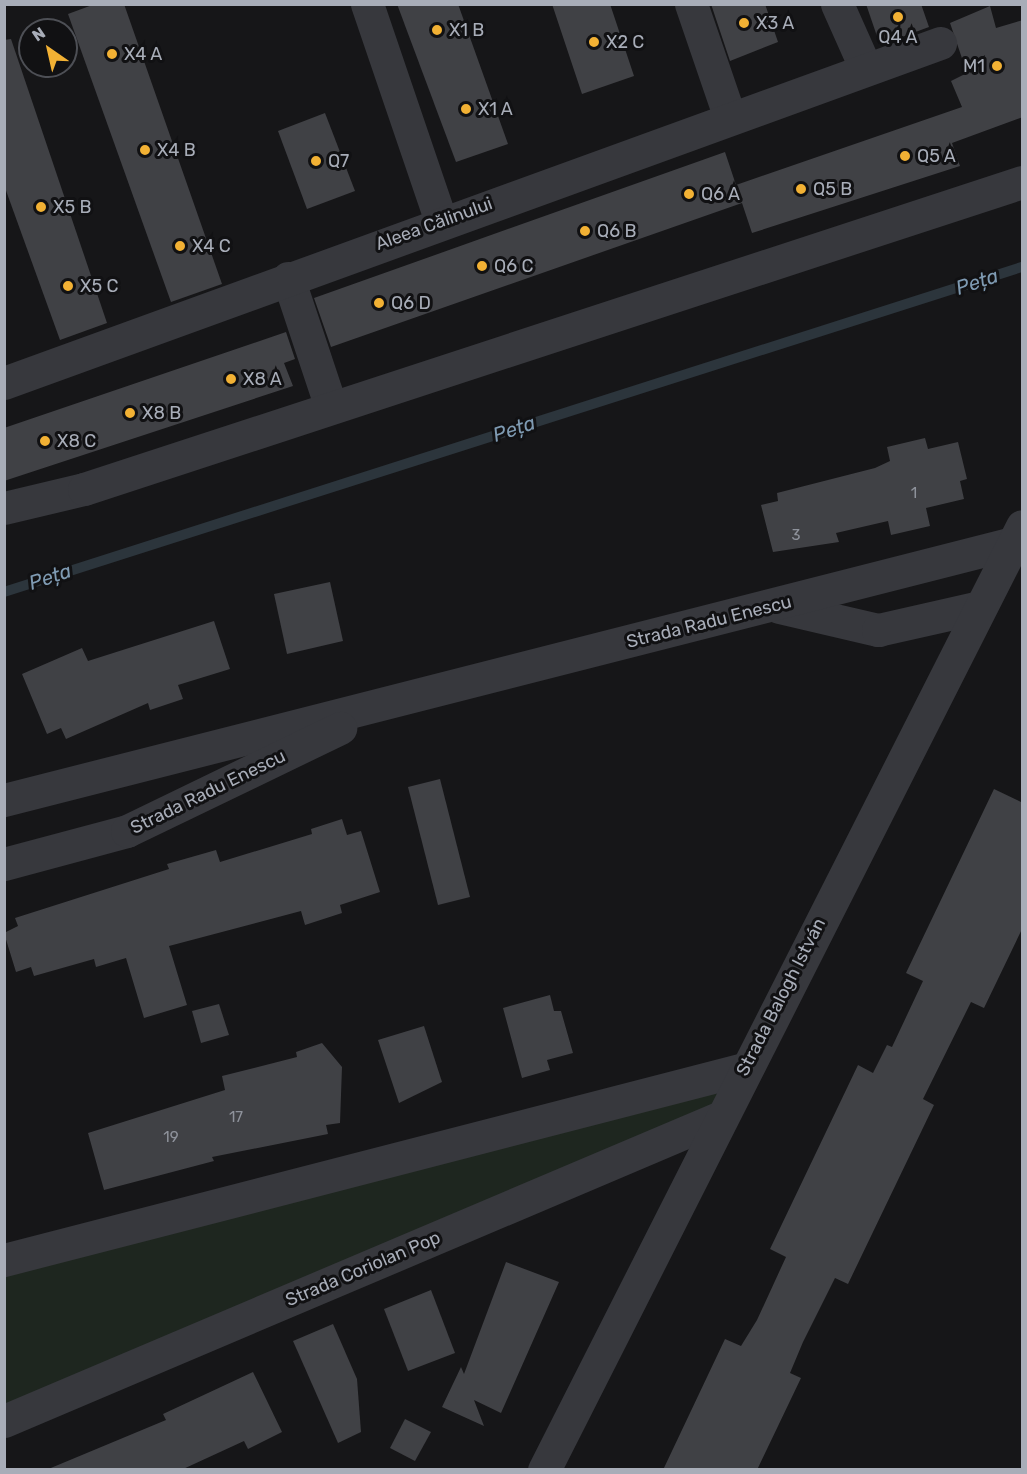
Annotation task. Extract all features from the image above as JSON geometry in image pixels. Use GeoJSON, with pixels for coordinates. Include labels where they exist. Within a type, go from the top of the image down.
{"type":"FeatureCollection","features":[{"type":"Feature","properties":{"kind":"street"},"geometry":{"type":"LineString","coordinates":[[367,4],[441,221]]}},
{"type":"Feature","properties":{"kind":"street"},"geometry":{"type":"LineString","coordinates":[[691,4],[729,115]]}},
{"type":"Feature","properties":{"kind":"street"},"geometry":{"type":"LineString","coordinates":[[837,4],[865,67]]}},
{"type":"Feature","properties":{"kind":"street","name":"Aleea Călinului"},"geometry":{"type":"LineString","coordinates":[[4,383],[729,115],[940,43]]}},
{"type":"Feature","properties":{"kind":"street"},"geometry":{"type":"LineString","coordinates":[[4,508],[84,489],[1023,182]]}},
{"type":"Feature","properties":{"kind":"street"},"geometry":{"type":"LineString","coordinates":[[288,278],[331,407]]}},
{"type":"Feature","properties":{"kind":"street","name":"Strada Radu Enescu"},"geometry":{"type":"LineString","coordinates":[[4,800],[404,697],[774,606],[1018,534]]}},
{"type":"Feature","properties":{"kind":"street","name":"Strada Balogh István"},"geometry":{"type":"LineString","coordinates":[[544,1470],[744,1069],[1018,534]]}},
{"type":"Feature","properties":{"kind":"street"},"geometry":{"type":"LineString","coordinates":[[774,606],[878,630],[980,607]]}},
{"type":"Feature","properties":{"kind":"street","name":"Strada Radu Enescu"},"geometry":{"type":"LineString","coordinates":[[4,864],[127,831],[404,697]]}},
{"type":"Feature","properties":{"kind":"street"},"geometry":{"type":"LineString","coordinates":[[4,1260],[744,1069]]}},
{"type":"Feature","properties":{"kind":"street","name":"Strada Coriolan Pop"},"geometry":{"type":"LineString","coordinates":[[4,1421],[721,1117]]}},
{"type":"Feature","properties":{"kind":"shaded area"},"geometry":{"type":"Polygon","coordinates":[[[744,1069],[721,1117],[5,1421],[5,1260],[744,1069]]]}},
{"type":"Feature","properties":{"kind":"building"},"geometry":{"type":"Polygon","coordinates":[[[95,4],[124,4],[222,284],[171,302],[78,42],[78,18],[69,18],[68,14],[95,4]]]}},
{"type":"Feature","properties":{"kind":"building"},"geometry":{"type":"Polygon","coordinates":[[[397,4],[458,4],[508,144],[456,162],[397,4]]]}},
{"type":"Feature","properties":{"kind":"building","name":"X2 C"},"geometry":{"type":"Polygon","coordinates":[[[552,4],[610,4],[634,76],[582,94],[552,4]]]}},
{"type":"Feature","properties":{"kind":"building","name":"X3 A"},"geometry":{"type":"Polygon","coordinates":[[[711,4],[765,4],[778,42],[730,61],[711,4]]]}},
{"type":"Feature","properties":{"kind":"building","name":"Q4 A"},"geometry":{"type":"Polygon","coordinates":[[[866,4],[921,4],[929,27],[880,45],[866,4]]]}},
{"type":"Feature","properties":{"kind":"building"},"geometry":{"type":"Polygon","coordinates":[[[990,6],[996,28],[1023,20],[1023,117],[952,143],[960,166],[752,233],[742,203],[331,347],[314,298],[725,152],[736,185],[962,107],[951,81],[967,73],[950,23],[990,6]]]}},
{"type":"Feature","properties":{"kind":"building"},"geometry":{"type":"Polygon","coordinates":[[[11,39],[18,60],[18,78],[24,78],[107,323],[60,340],[4,185],[4,40],[11,39]]]}},
{"type":"Feature","properties":{"kind":"building","name":"Q7"},"geometry":{"type":"Polygon","coordinates":[[[325,113],[355,191],[307,209],[278,131],[325,113]]]}},
{"type":"Feature","properties":{"kind":"building"},"geometry":{"type":"Polygon","coordinates":[[[286,332],[295,359],[284,363],[293,386],[4,481],[4,428],[286,332]]]}},
{"type":"Feature","properties":{"kind":"building"},"geometry":{"type":"Polygon","coordinates":[[[925,438],[928,449],[958,442],[967,479],[960,481],[964,499],[926,508],[930,526],[891,535],[888,521],[836,533],[839,542],[773,552],[761,505],[778,501],[777,493],[875,468],[890,461],[887,447],[925,438]]]}},
{"type":"Feature","properties":{"kind":"building"},"geometry":{"type":"Polygon","coordinates":[[[330,582],[343,641],[287,654],[274,594],[330,582]]]}},
{"type":"Feature","properties":{"kind":"building"},"geometry":{"type":"Polygon","coordinates":[[[214,621],[230,669],[178,685],[183,699],[150,710],[148,703],[66,739],[61,728],[47,734],[22,674],[82,648],[88,661],[214,621]]]}},
{"type":"Feature","properties":{"kind":"building"},"geometry":{"type":"Polygon","coordinates":[[[440,779],[470,897],[438,905],[408,787],[440,779]]]}},
{"type":"Feature","properties":{"kind":"building"},"geometry":{"type":"Polygon","coordinates":[[[994,789],[1023,803],[1023,927],[984,1008],[971,1002],[923,1099],[934,1105],[848,1284],[835,1278],[803,1342],[790,1373],[801,1378],[757,1470],[663,1470],[725,1339],[741,1346],[757,1320],[786,1257],[770,1249],[858,1065],[873,1073],[887,1045],[892,1047],[923,981],[906,973],[994,789]]]}},
{"type":"Feature","properties":{"kind":"building"},"geometry":{"type":"Polygon","coordinates":[[[342,819],[347,835],[361,831],[380,892],[340,905],[342,913],[305,925],[301,911],[169,946],[187,1005],[144,1018],[126,958],[96,967],[94,959],[34,976],[31,967],[16,972],[4,933],[18,926],[15,918],[169,869],[167,864],[216,850],[220,862],[312,834],[311,829],[342,819]]]}},
{"type":"Feature","properties":{"kind":"building"},"geometry":{"type":"Polygon","coordinates":[[[550,995],[554,1011],[561,1011],[573,1053],[547,1060],[550,1070],[522,1078],[503,1008],[550,995]]]}},
{"type":"Feature","properties":{"kind":"building"},"geometry":{"type":"Polygon","coordinates":[[[219,1004],[229,1035],[201,1043],[192,1011],[219,1004]]]}},
{"type":"Feature","properties":{"kind":"building"},"geometry":{"type":"Polygon","coordinates":[[[424,1026],[442,1082],[399,1103],[378,1040],[424,1026]]]}},
{"type":"Feature","properties":{"kind":"building"},"geometry":{"type":"Polygon","coordinates":[[[322,1043],[342,1067],[340,1123],[326,1125],[328,1134],[212,1157],[214,1161],[104,1190],[88,1133],[225,1090],[222,1076],[297,1057],[296,1052],[322,1043]]]}},
{"type":"Feature","properties":{"kind":"building"},"geometry":{"type":"Polygon","coordinates":[[[506,1262],[559,1282],[501,1413],[474,1400],[484,1426],[442,1407],[461,1367],[464,1374],[506,1262]]]}},
{"type":"Feature","properties":{"kind":"building"},"geometry":{"type":"Polygon","coordinates":[[[431,1290],[455,1353],[408,1371],[384,1309],[431,1290]]]}},
{"type":"Feature","properties":{"kind":"building"},"geometry":{"type":"Polygon","coordinates":[[[333,1324],[357,1379],[361,1432],[338,1443],[293,1341],[333,1324]]]}},
{"type":"Feature","properties":{"kind":"building"},"geometry":{"type":"Polygon","coordinates":[[[253,1372],[282,1432],[248,1449],[244,1441],[181,1470],[46,1470],[166,1420],[163,1414],[253,1372]]]}},
{"type":"Feature","properties":{"kind":"building"},"geometry":{"type":"Polygon","coordinates":[[[405,1419],[431,1432],[415,1461],[390,1448],[405,1419]]]}},
{"type":"Feature","properties":{"kind":"waterway","name":"Peța"},"geometry":{"type":"LineString","coordinates":[[4,592],[1022,267]]}},
{"type":"Feature","properties":{"kind":"place","name":"Q4 A"},"geometry":{"type":"Point","coordinates":[898,17]}},
{"type":"Feature","properties":{"kind":"place","name":"X3 A"},"geometry":{"type":"Point","coordinates":[744,23]}},
{"type":"Feature","properties":{"kind":"place","name":"X1 B"},"geometry":{"type":"Point","coordinates":[437,30]}},
{"type":"Feature","properties":{"kind":"place","name":"X2 C"},"geometry":{"type":"Point","coordinates":[594,42]}},
{"type":"Feature","properties":{"kind":"place","name":"X4 A"},"geometry":{"type":"Point","coordinates":[112,54]}},
{"type":"Feature","properties":{"kind":"place","name":"M1"},"geometry":{"type":"Point","coordinates":[997,66]}},
{"type":"Feature","properties":{"kind":"place","name":"X1 A"},"geometry":{"type":"Point","coordinates":[466,109]}},
{"type":"Feature","properties":{"kind":"place","name":"X4 B"},"geometry":{"type":"Point","coordinates":[145,150]}},
{"type":"Feature","properties":{"kind":"place","name":"Q5 A"},"geometry":{"type":"Point","coordinates":[905,156]}},
{"type":"Feature","properties":{"kind":"place","name":"Q7"},"geometry":{"type":"Point","coordinates":[316,161]}},
{"type":"Feature","properties":{"kind":"place","name":"Q5 B"},"geometry":{"type":"Point","coordinates":[801,189]}},
{"type":"Feature","properties":{"kind":"place","name":"Q6 A"},"geometry":{"type":"Point","coordinates":[689,194]}},
{"type":"Feature","properties":{"kind":"place","name":"X5 B"},"geometry":{"type":"Point","coordinates":[41,207]}},
{"type":"Feature","properties":{"kind":"place","name":"Q6 B"},"geometry":{"type":"Point","coordinates":[585,231]}},
{"type":"Feature","properties":{"kind":"place","name":"X4 C"},"geometry":{"type":"Point","coordinates":[180,246]}},
{"type":"Feature","properties":{"kind":"place","name":"Q6 C"},"geometry":{"type":"Point","coordinates":[482,266]}},
{"type":"Feature","properties":{"kind":"place","name":"X5 C"},"geometry":{"type":"Point","coordinates":[68,286]}},
{"type":"Feature","properties":{"kind":"place","name":"Q6 D"},"geometry":{"type":"Point","coordinates":[379,303]}},
{"type":"Feature","properties":{"kind":"place","name":"X8 A"},"geometry":{"type":"Point","coordinates":[231,379]}},
{"type":"Feature","properties":{"kind":"place","name":"X8 B"},"geometry":{"type":"Point","coordinates":[130,413]}},
{"type":"Feature","properties":{"kind":"place","name":"X8 C"},"geometry":{"type":"Point","coordinates":[45,441]}}]}
